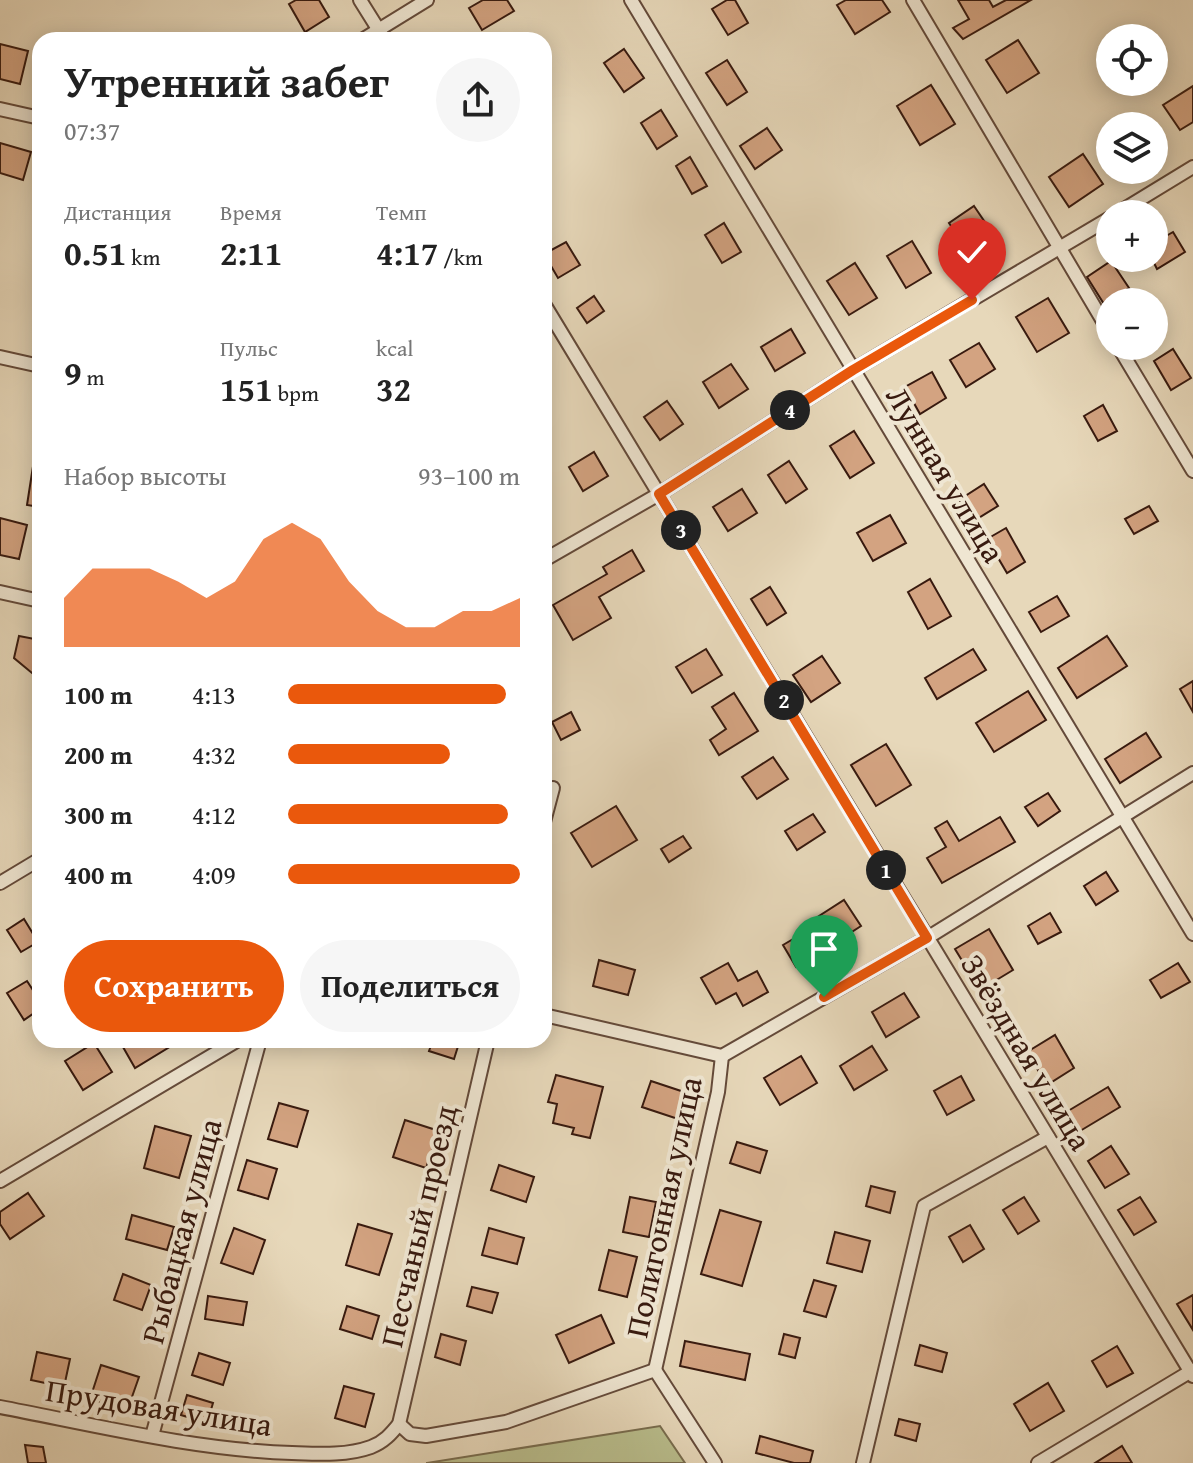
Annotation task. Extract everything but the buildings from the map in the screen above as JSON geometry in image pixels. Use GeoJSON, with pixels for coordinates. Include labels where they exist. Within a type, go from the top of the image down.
{"type":"FeatureCollection","features":[{"type":"Feature","properties":{"kind":"street"},"geometry":{"type":"LineString","coordinates":[[360,0],[380,32]]}},
{"type":"Feature","properties":{"kind":"street"},"geometry":{"type":"LineString","coordinates":[[386,32],[427,0]]}},
{"type":"Feature","properties":{"kind":"street","name":"Лунная улица"},"geometry":{"type":"LineString","coordinates":[[631,0],[1193,934]]}},
{"type":"Feature","properties":{"kind":"street"},"geometry":{"type":"LineString","coordinates":[[913,0],[1096,310]]}},
{"type":"Feature","properties":{"kind":"street"},"geometry":{"type":"LineString","coordinates":[[0,109],[32,116]]}},
{"type":"Feature","properties":{"kind":"street"},"geometry":{"type":"LineString","coordinates":[[1139,200],[1193,167]]}},
{"type":"Feature","properties":{"kind":"street"},"geometry":{"type":"LineString","coordinates":[[552,555],[659,494],[853,370],[1096,227]]}},
{"type":"Feature","properties":{"kind":"street","name":"Звёздная улица"},"geometry":{"type":"LineString","coordinates":[[552,317],[1192,1373]]}},
{"type":"Feature","properties":{"kind":"street"},"geometry":{"type":"LineString","coordinates":[[0,357],[32,364]]}},
{"type":"Feature","properties":{"kind":"street"},"geometry":{"type":"LineString","coordinates":[[1126,360],[1193,471]]}},
{"type":"Feature","properties":{"kind":"street"},"geometry":{"type":"LineString","coordinates":[[0,592],[32,599]]}},
{"type":"Feature","properties":{"kind":"street"},"geometry":{"type":"LineString","coordinates":[[552,1017],[722,1056],[927,938],[1193,773]]}},
{"type":"Feature","properties":{"kind":"street"},"geometry":{"type":"LineString","coordinates":[[0,883],[32,864]]}},
{"type":"Feature","properties":{"kind":"street"},"geometry":{"type":"LineString","coordinates":[[0,1181],[224,1048]]}},
{"type":"Feature","properties":{"kind":"street","name":"Рыбацкая улица"},"geometry":{"type":"LineString","coordinates":[[152,1436],[258,1048]]}},
{"type":"Feature","properties":{"kind":"street","name":"Песчаный проезд"},"geometry":{"type":"LineString","coordinates":[[399,1424],[486,1048]]}},
{"type":"Feature","properties":{"kind":"street","name":"Полигонная улица"},"geometry":{"type":"LineString","coordinates":[[655,1370],[718,1092],[722,1056]]}},
{"type":"Feature","properties":{"kind":"street"},"geometry":{"type":"LineString","coordinates":[[863,1463],[924,1206],[1048,1137]]}},
{"type":"Feature","properties":{"kind":"street"},"geometry":{"type":"LineString","coordinates":[[399,1424],[410,1434],[426,1436],[506,1422],[655,1370],[715,1463]]}},
{"type":"Feature","properties":{"kind":"street"},"geometry":{"type":"LineString","coordinates":[[1038,1463],[1192,1373]]}},
{"type":"Feature","properties":{"kind":"street","name":"Прудовая улица"},"geometry":{"type":"LineString","coordinates":[[0,1407],[152,1436],[261,1452],[332,1455],[370,1447],[386,1439],[399,1424]]}},
{"type":"Feature","properties":{"kind":"green space"},"geometry":{"type":"Polygon","coordinates":[[[660,1426],[685,1463],[427,1463],[660,1426]]]}},
{"type":"Feature","properties":{"kind":"route"},"geometry":{"type":"LineString","coordinates":[[824,997],[927,938],[659,494],[853,370],[972,300]]}}]}
